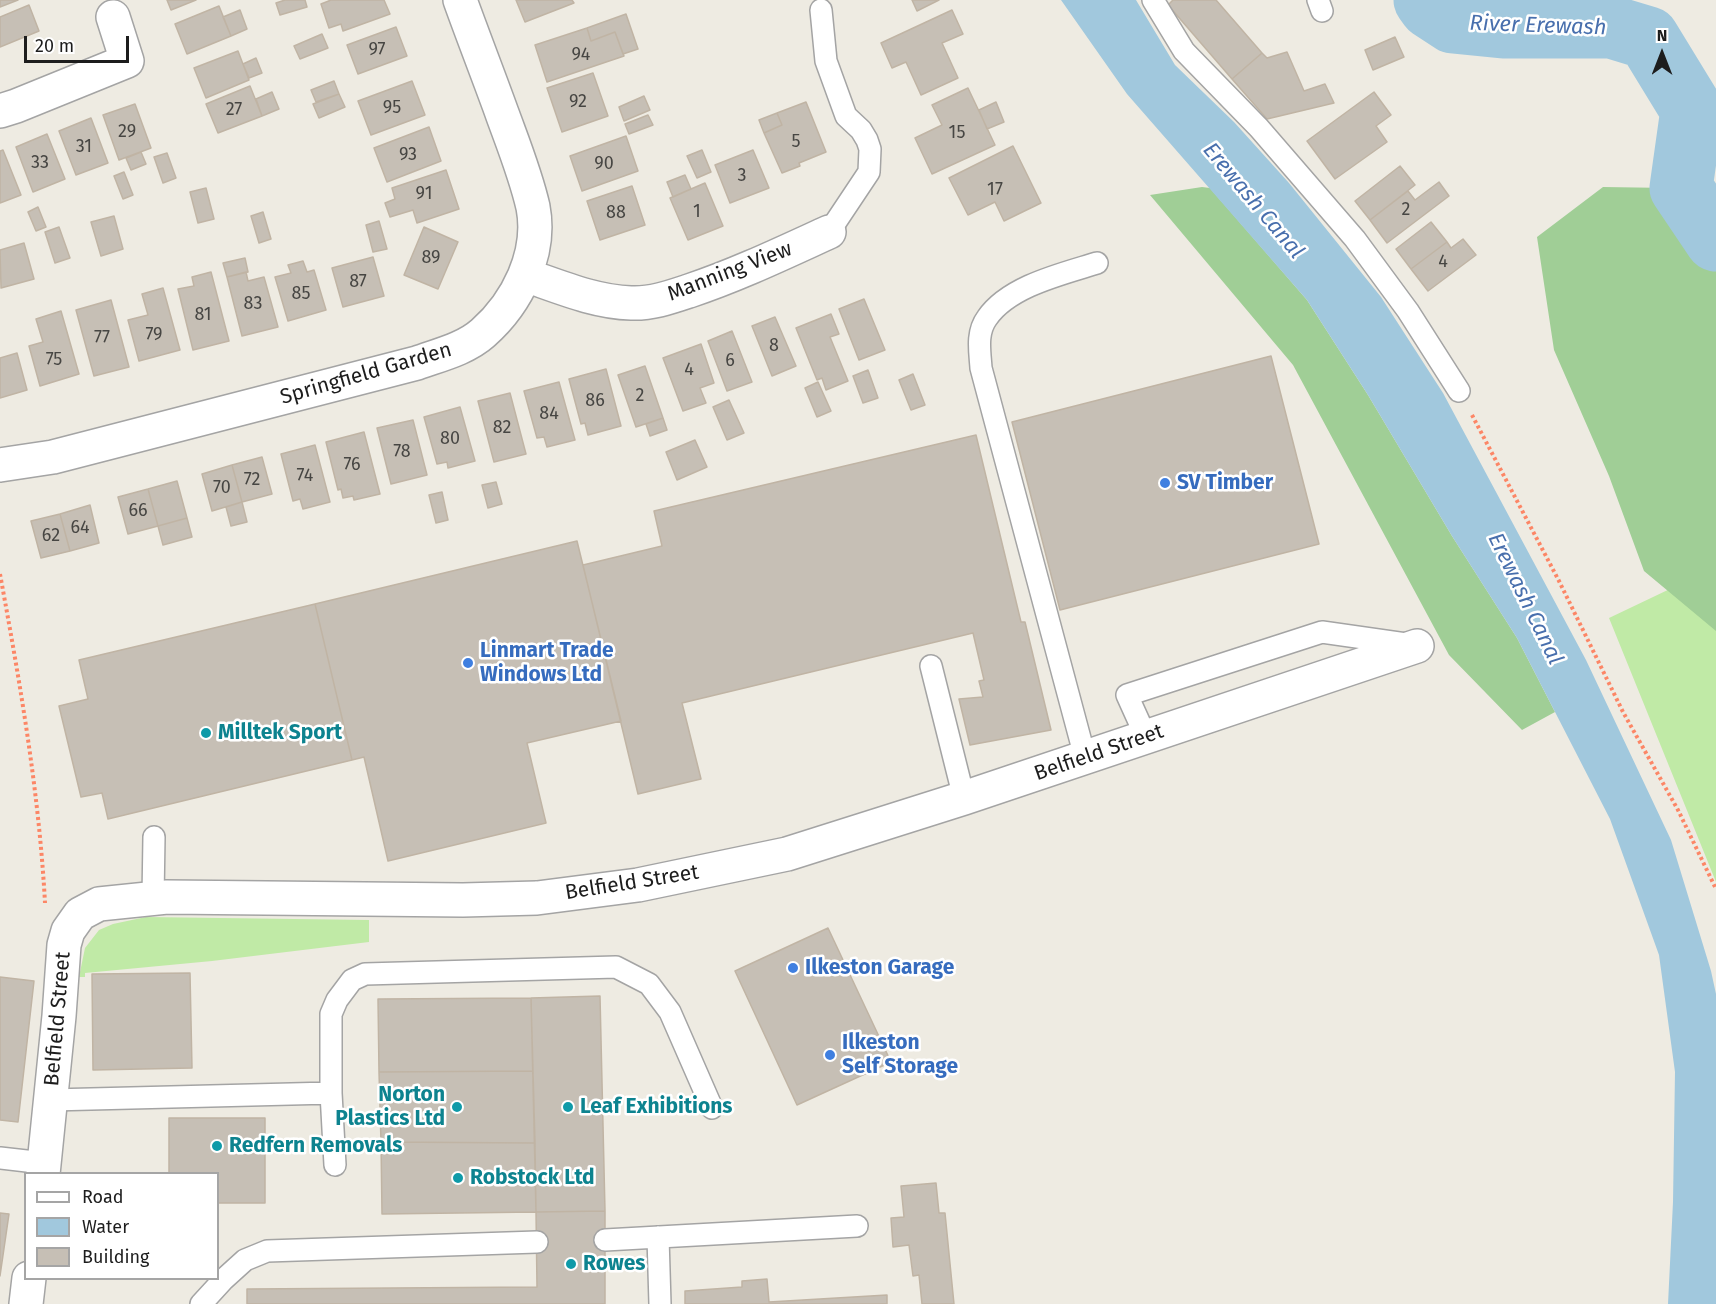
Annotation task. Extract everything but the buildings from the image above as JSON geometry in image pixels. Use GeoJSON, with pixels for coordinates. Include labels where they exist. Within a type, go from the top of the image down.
{"type":"FeatureCollection","features":[{"type":"Feature","properties":{"kind":"street","name":"Springfield Garden"},"geometry":{"type":"LineString","coordinates":[[0,465],[53,457],[417,363],[465,345],[482,334],[510,303],[525,275],[534,239],[533,209],[525,178],[460,0]]}},
{"type":"Feature","properties":{"kind":"street"},"geometry":{"type":"LineString","coordinates":[[0,111],[127,61],[113,16]]}},
{"type":"Feature","properties":{"kind":"street","name":"Manning View"},"geometry":{"type":"LineString","coordinates":[[525,275],[613,302],[649,302],[718,281],[829,232]]}},
{"type":"Feature","properties":{"kind":"street","name":"Belfield Street"},"geometry":{"type":"LineString","coordinates":[[43,1168],[64,945],[68,931],[80,914],[99,904],[153,898],[214,897],[537,898],[648,884],[787,854],[964,798],[1417,646]]}},
{"type":"Feature","properties":{"kind":"street"},"geometry":{"type":"LineString","coordinates":[[26,1304],[29,1280]]}},
{"type":"Feature","properties":{"kind":"lane"},"geometry":{"type":"LineString","coordinates":[[1154,0],[1184,51],[1259,128],[1355,239],[1408,312],[1459,391]]}},
{"type":"Feature","properties":{"kind":"lane"},"geometry":{"type":"LineString","coordinates":[[821,10],[826,61],[846,116],[861,130],[870,149],[869,172],[829,232]]}},
{"type":"Feature","properties":{"kind":"lane"},"geometry":{"type":"LineString","coordinates":[[1085,757],[981,368],[979,344],[986,319],[1000,304],[1016,293],[1040,282],[1097,263]]}},
{"type":"Feature","properties":{"kind":"lane"},"geometry":{"type":"LineString","coordinates":[[1146,737],[1128,694],[1322,632],[1417,646]]}},
{"type":"Feature","properties":{"kind":"lane"},"geometry":{"type":"LineString","coordinates":[[931,666],[964,798]]}},
{"type":"Feature","properties":{"kind":"lane"},"geometry":{"type":"LineString","coordinates":[[153,898],[154,837]]}},
{"type":"Feature","properties":{"kind":"lane"},"geometry":{"type":"LineString","coordinates":[[335,1165],[331,1094],[331,1014],[337,1000],[352,980],[365,974],[616,967],[649,984],[670,1012],[712,1108]]}},
{"type":"Feature","properties":{"kind":"lane"},"geometry":{"type":"LineString","coordinates":[[51,1100],[331,1094]]}},
{"type":"Feature","properties":{"kind":"lane"},"geometry":{"type":"LineString","coordinates":[[0,1158],[43,1168]]}},
{"type":"Feature","properties":{"kind":"lane"},"geometry":{"type":"LineString","coordinates":[[605,1240],[857,1226]]}},
{"type":"Feature","properties":{"kind":"lane"},"geometry":{"type":"LineString","coordinates":[[658,1237],[660,1304]]}},
{"type":"Feature","properties":{"kind":"lane"},"geometry":{"type":"LineString","coordinates":[[201,1304],[245,1260],[267,1251],[537,1242]]}},
{"type":"Feature","properties":{"kind":"path"},"geometry":{"type":"LineString","coordinates":[[1459,391],[1559,581],[1623,712],[1678,810],[1716,889]]}},
{"type":"Feature","properties":{"kind":"path"},"geometry":{"type":"LineString","coordinates":[[0,574],[29,742],[46,917],[64,945]]}},
{"type":"Feature","properties":{"kind":"green space"},"geometry":{"type":"Polygon","coordinates":[[[1202,187],[1210,188],[1307,300],[1517,638],[1555,712],[1522,730],[1449,655],[1293,365],[1150,195],[1202,187]]]}},
{"type":"Feature","properties":{"kind":"green space"},"geometry":{"type":"Polygon","coordinates":[[[1603,187],[1670,188],[1716,243],[1716,631],[1644,571],[1609,476],[1554,350],[1537,237],[1603,187]]]}},
{"type":"Feature","properties":{"kind":"green space"},"geometry":{"type":"Polygon","coordinates":[[[1716,567],[1716,882],[1609,618],[1716,567]]]}},
{"type":"Feature","properties":{"kind":"green space"},"geometry":{"type":"Polygon","coordinates":[[[146,917],[369,920],[369,942],[212,961],[85,973],[85,977],[79,977],[85,948],[99,930],[113,924],[146,917]]]}},
{"type":"Feature","properties":{"kind":"water","name":"Erewash Canal"},"geometry":{"type":"Polygon","coordinates":[[[1061,0],[1136,0],[1175,65],[1234,122],[1289,183],[1381,297],[1443,393],[1586,660],[1671,840],[1716,994],[1716,1304],[1668,1304],[1673,1202],[1675,1072],[1659,955],[1610,819],[1517,638],[1307,300],[1127,94],[1061,0]]]}},
{"type":"Feature","properties":{"kind":"waterway","name":"River Erewash"},"geometry":{"type":"LineString","coordinates":[[1425,0],[1430,7],[1453,22],[1503,27],[1612,27],[1648,38],[1692,110],[1681,188],[1716,240]]}},
{"type":"Feature","properties":{"kind":"place","name":"SV Timber"},"geometry":{"type":"Point","coordinates":[1165,483]}},
{"type":"Feature","properties":{"kind":"place","name":"Linmart Trade Windows Ltd"},"geometry":{"type":"Point","coordinates":[468,663]}},
{"type":"Feature","properties":{"kind":"place","name":"Milltek Sport"},"geometry":{"type":"Point","coordinates":[206,733]}},
{"type":"Feature","properties":{"kind":"place","name":"Ilkeston Garage"},"geometry":{"type":"Point","coordinates":[793,968]}},
{"type":"Feature","properties":{"kind":"place","name":"Ilkeston Self Storage"},"geometry":{"type":"Point","coordinates":[830,1055]}},
{"type":"Feature","properties":{"kind":"place","name":"Norton Plastics Ltd"},"geometry":{"type":"Point","coordinates":[457,1107]}},
{"type":"Feature","properties":{"kind":"place","name":"Leaf Exhibitions"},"geometry":{"type":"Point","coordinates":[568,1107]}},
{"type":"Feature","properties":{"kind":"place","name":"Redfern Removals"},"geometry":{"type":"Point","coordinates":[217,1146]}},
{"type":"Feature","properties":{"kind":"place","name":"Robstock Ltd"},"geometry":{"type":"Point","coordinates":[458,1178]}},
{"type":"Feature","properties":{"kind":"place","name":"Rowes"},"geometry":{"type":"Point","coordinates":[571,1264]}}]}
